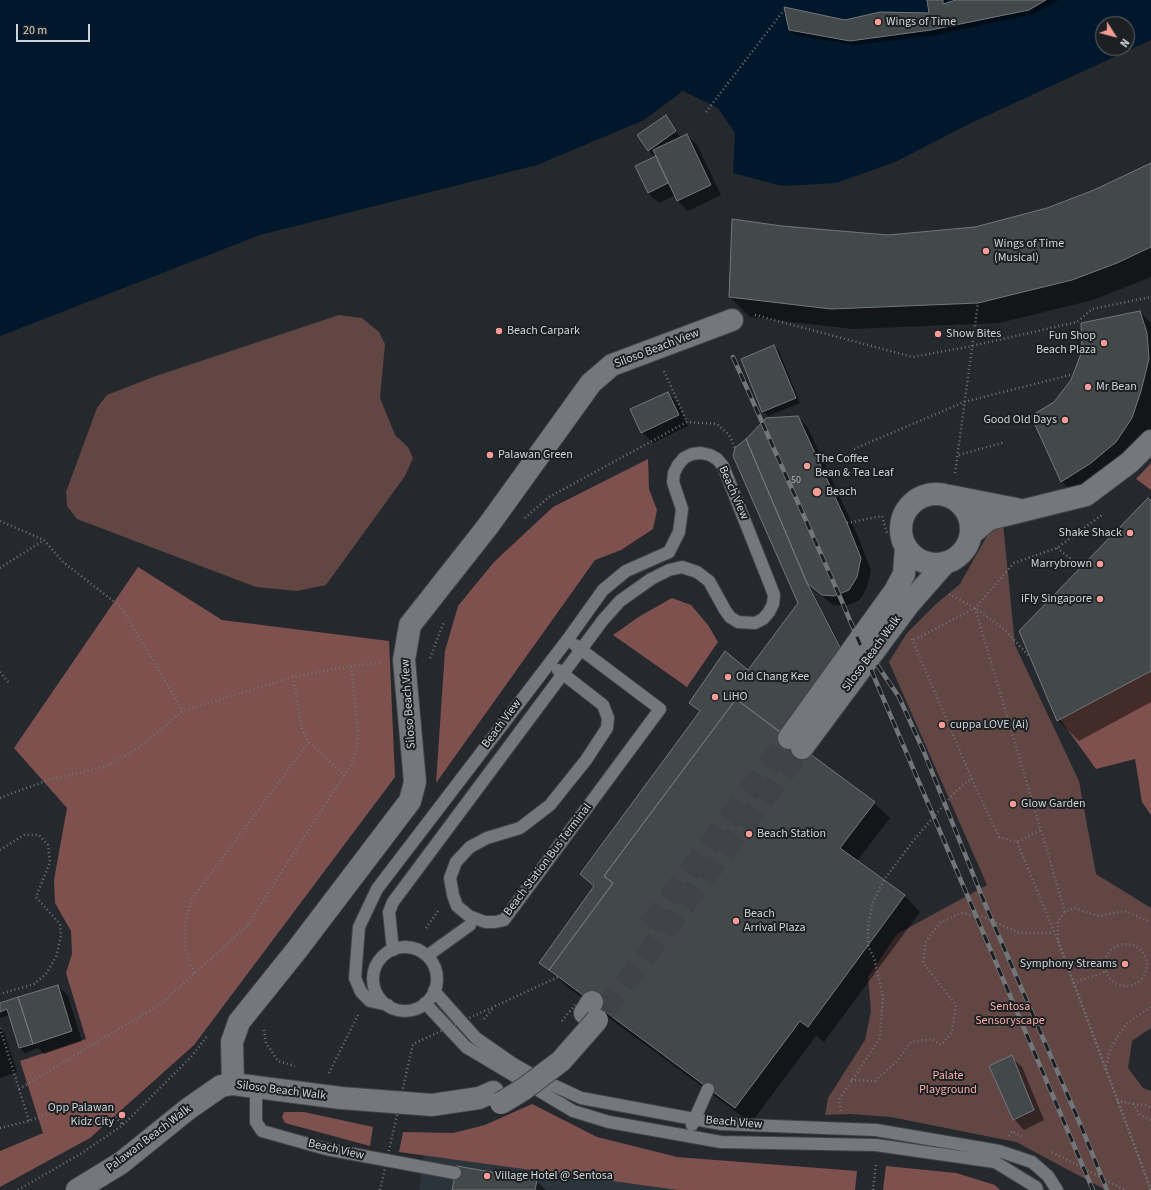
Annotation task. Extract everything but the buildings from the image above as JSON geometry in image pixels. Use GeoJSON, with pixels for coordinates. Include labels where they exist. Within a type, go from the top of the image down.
{"type":"FeatureCollection","features":[{"type":"Feature","properties":{"kind":"street","name":"Siloso Beach View"},"geometry":{"type":"LineString","coordinates":[[227,1085],[232,1042],[239,1022],[296,952],[410,801],[415,782],[404,660],[410,626],[488,526],[591,383],[612,365],[732,320]]}},
{"type":"Feature","properties":{"kind":"street","name":"Siloso Beach Walk"},"geometry":{"type":"LineString","coordinates":[[1021,510],[936,493],[926,495],[916,500],[908,507],[903,516],[901,527],[902,537],[906,547],[904,574],[895,591],[796,743],[909,604],[946,563],[962,552],[968,544],[971,534],[989,519],[1086,495],[1130,462],[1151,441]]}},
{"type":"Feature","properties":{"kind":"street"},"geometry":{"type":"LineString","coordinates":[[947,495],[964,506],[969,514],[971,534]]}},
{"type":"Feature","properties":{"kind":"street"},"geometry":{"type":"LineString","coordinates":[[906,547],[912,554],[927,563],[946,563]]}},
{"type":"Feature","properties":{"kind":"street","name":"Siloso Beach Walk"},"geometry":{"type":"LineString","coordinates":[[227,1085],[341,1098],[432,1106],[479,1098],[497,1097],[594,1012]]}},
{"type":"Feature","properties":{"kind":"street","name":"Palawan Beach Walk"},"geometry":{"type":"LineString","coordinates":[[77,1190],[121,1163],[188,1109],[227,1085]]}},
{"type":"Feature","properties":{"kind":"lane","name":"Beach View"},"geometry":{"type":"LineString","coordinates":[[393,950],[389,912],[394,902],[564,675],[603,620],[634,590],[668,570],[682,567],[697,572],[709,581],[725,610],[730,617],[738,622],[746,624],[755,623],[763,619],[769,612],[774,600],[771,587],[723,466],[717,459],[710,455],[701,453],[692,454],[684,458],[674,473],[673,482],[682,509],[679,532],[669,552],[626,571],[603,590],[568,639],[377,889],[359,927],[355,978],[361,992],[370,1001],[388,1005],[397,1009],[407,1010],[416,1008],[425,1003],[466,1047],[573,1111],[610,1122],[721,1142],[876,1145],[995,1162],[1036,1187],[1037,1190]]}},
{"type":"Feature","properties":{"kind":"lane","name":"Beach Station Bus Terminal"},"geometry":{"type":"LineString","coordinates":[[550,662],[564,675],[603,705],[608,718],[607,728],[586,760],[550,805],[520,828],[487,838],[470,847],[456,862],[450,878],[457,906],[469,916],[485,922],[504,920],[660,709],[568,639]]}},
{"type":"Feature","properties":{"kind":"lane"},"geometry":{"type":"LineString","coordinates":[[427,956],[470,924]]}},
{"type":"Feature","properties":{"kind":"lane"},"geometry":{"type":"LineString","coordinates":[[388,1005],[376,993],[374,977],[379,961],[385,954],[402,947],[411,947],[427,956],[436,973],[434,991],[425,1003]]}},
{"type":"Feature","properties":{"kind":"lane","name":"Beach View"},"geometry":{"type":"LineString","coordinates":[[434,991],[476,1038],[512,1063],[538,1078],[581,1098],[721,1124],[876,1130],[999,1151],[1032,1162],[1048,1176],[1056,1190]]}},
{"type":"Feature","properties":{"kind":"lane","name":"Beach View"},"geometry":{"type":"LineString","coordinates":[[256,1088],[256,1122],[262,1131],[326,1149],[455,1173]]}},
{"type":"Feature","properties":{"kind":"lane"},"geometry":{"type":"LineString","coordinates":[[688,1136],[708,1089]]}},
{"type":"Feature","properties":{"kind":"path"},"geometry":{"type":"LineString","coordinates":[[706,112],[784,10]]}},
{"type":"Feature","properties":{"kind":"path"},"geometry":{"type":"LineString","coordinates":[[732,320],[757,315],[913,357],[972,346],[1077,322],[1092,309],[1151,296]]}},
{"type":"Feature","properties":{"kind":"path"},"geometry":{"type":"LineString","coordinates":[[955,474],[959,454],[964,402],[978,303]]}},
{"type":"Feature","properties":{"kind":"path"},"geometry":{"type":"LineString","coordinates":[[663,371],[687,422]]}},
{"type":"Feature","properties":{"kind":"path"},"geometry":{"type":"LineString","coordinates":[[854,449],[964,402],[1070,375]]}},
{"type":"Feature","properties":{"kind":"path"},"geometry":{"type":"LineString","coordinates":[[520,523],[549,497],[687,422],[717,424],[729,435],[735,448]]}},
{"type":"Feature","properties":{"kind":"path"},"geometry":{"type":"LineString","coordinates":[[959,454],[1005,442]]}},
{"type":"Feature","properties":{"kind":"path"},"geometry":{"type":"LineString","coordinates":[[1040,830],[1017,842],[999,837],[972,778],[914,640],[975,608],[1014,563],[1057,548],[1106,511]]}},
{"type":"Feature","properties":{"kind":"path"},"geometry":{"type":"LineString","coordinates":[[847,523],[882,516]]}},
{"type":"Feature","properties":{"kind":"path"},"geometry":{"type":"LineString","coordinates":[[0,520],[44,540],[64,562],[121,607],[183,711]]}},
{"type":"Feature","properties":{"kind":"path"},"geometry":{"type":"LineString","coordinates":[[0,568],[44,540]]}},
{"type":"Feature","properties":{"kind":"path"},"geometry":{"type":"LineString","coordinates":[[1057,548],[1081,567]]}},
{"type":"Feature","properties":{"kind":"path"},"geometry":{"type":"LineString","coordinates":[[946,592],[975,608],[1005,630],[1029,656]]}},
{"type":"Feature","properties":{"kind":"path"},"geometry":{"type":"LineString","coordinates":[[975,608],[1065,912]]}},
{"type":"Feature","properties":{"kind":"path"},"geometry":{"type":"LineString","coordinates":[[429,659],[438,640],[446,616]]}},
{"type":"Feature","properties":{"kind":"path"},"geometry":{"type":"LineString","coordinates":[[0,798],[48,780],[107,766],[140,747],[183,711],[293,678],[380,662],[381,670]]}},
{"type":"Feature","properties":{"kind":"path"},"geometry":{"type":"LineString","coordinates":[[19,1089],[162,1002],[246,927],[352,763],[357,749],[358,734],[352,666]]}},
{"type":"Feature","properties":{"kind":"path"},"geometry":{"type":"LineString","coordinates":[[0,672],[9,683]]}},
{"type":"Feature","properties":{"kind":"path"},"geometry":{"type":"LineString","coordinates":[[293,678],[302,730],[309,742],[345,776]]}},
{"type":"Feature","properties":{"kind":"path"},"geometry":{"type":"LineString","coordinates":[[194,973],[185,949],[185,924],[191,900],[309,742]]}},
{"type":"Feature","properties":{"kind":"path"},"geometry":{"type":"LineString","coordinates":[[845,1129],[839,1100],[880,1038],[883,996],[874,958],[868,946],[868,928],[872,904],[884,880],[913,841],[955,792],[972,778]]}},
{"type":"Feature","properties":{"kind":"path"},"geometry":{"type":"LineString","coordinates":[[0,850],[24,835],[39,835],[48,845],[50,862],[36,897],[60,924],[61,936],[56,957],[46,974],[34,984],[0,994]]}},
{"type":"Feature","properties":{"kind":"path"},"geometry":{"type":"LineString","coordinates":[[1017,842],[1058,942],[1105,1071]]}},
{"type":"Feature","properties":{"kind":"path"},"geometry":{"type":"LineString","coordinates":[[1151,922],[1125,911],[1099,916],[1074,908],[1065,912],[1058,922],[1058,942],[1116,1101],[1151,1190]]}},
{"type":"Feature","properties":{"kind":"path"},"geometry":{"type":"LineString","coordinates":[[426,928],[438,911]]}},
{"type":"Feature","properties":{"kind":"path"},"geometry":{"type":"LineString","coordinates":[[851,1080],[875,1081],[896,1062],[912,1042],[932,1039],[941,1045],[952,1032],[956,1005],[923,963],[926,941],[940,923],[961,913],[984,917],[1019,933],[1054,933]]}},
{"type":"Feature","properties":{"kind":"path"},"geometry":{"type":"LineString","coordinates":[[1130,944],[1140,949],[1146,958],[1146,969],[1141,979],[1132,985],[1121,986],[1112,980],[1106,972],[1105,960],[1110,951],[1119,945],[1130,944]]}},
{"type":"Feature","properties":{"kind":"path"},"geometry":{"type":"LineString","coordinates":[[1073,983],[1106,972]]}},
{"type":"Feature","properties":{"kind":"path"},"geometry":{"type":"LineString","coordinates":[[380,1190],[412,1044],[558,977]]}},
{"type":"Feature","properties":{"kind":"path"},"geometry":{"type":"LineString","coordinates":[[484,1019],[494,1007]]}},
{"type":"Feature","properties":{"kind":"path"},"geometry":{"type":"LineString","coordinates":[[1105,1071],[1111,1047],[1126,1024],[1151,1008]]}},
{"type":"Feature","properties":{"kind":"path"},"geometry":{"type":"LineString","coordinates":[[328,1076],[358,1015]]}},
{"type":"Feature","properties":{"kind":"path"},"geometry":{"type":"LineString","coordinates":[[0,1028],[29,1121]]}},
{"type":"Feature","properties":{"kind":"path"},"geometry":{"type":"LineString","coordinates":[[18,1190],[82,1153],[123,1125],[191,1057],[209,1034]]}},
{"type":"Feature","properties":{"kind":"path"},"geometry":{"type":"LineString","coordinates":[[1116,1101],[1145,1105],[1151,1108]]}},
{"type":"Feature","properties":{"kind":"path"},"geometry":{"type":"LineString","coordinates":[[1132,1104],[1140,1115],[1151,1120]]}},
{"type":"Feature","properties":{"kind":"path"},"geometry":{"type":"LineString","coordinates":[[0,1128],[29,1121],[64,1107],[104,1105],[123,1125]]}},
{"type":"Feature","properties":{"kind":"path"},"geometry":{"type":"LineString","coordinates":[[873,1190],[876,1156]]}},
{"type":"Feature","properties":{"kind":"shaded area"},"geometry":{"type":"Polygon","coordinates":[[[648,459],[649,489],[657,510],[653,529],[621,550],[595,560],[436,783],[445,651],[458,606],[494,562],[553,507],[648,459]]]}},
{"type":"Feature","properties":{"kind":"shaded area"},"geometry":{"type":"Polygon","coordinates":[[[1151,463],[1151,490],[1136,479],[1151,463]]]}},
{"type":"Feature","properties":{"kind":"shaded area"},"geometry":{"type":"Polygon","coordinates":[[[138,567],[222,620],[389,641],[395,777],[194,1045],[90,1138],[0,1187],[0,1151],[43,1133],[20,1061],[86,1039],[66,973],[72,954],[71,931],[55,903],[54,880],[67,808],[14,748],[138,567]]]}},
{"type":"Feature","properties":{"kind":"shaded area"},"geometry":{"type":"Polygon","coordinates":[[[672,598],[691,605],[708,625],[718,642],[687,687],[613,635],[640,616],[672,598]]]}},
{"type":"Feature","properties":{"kind":"shaded area"},"geometry":{"type":"Polygon","coordinates":[[[1151,670],[1151,815],[1142,802],[1135,759],[1096,769],[1060,719],[1151,670]]]}},
{"type":"Feature","properties":{"kind":"shaded area"},"geometry":{"type":"Polygon","coordinates":[[[532,1104],[597,1137],[677,1157],[857,1171],[855,1190],[678,1190],[399,1152],[403,1132],[453,1133],[485,1125],[532,1104]]]}},
{"type":"Feature","properties":{"kind":"shaded area"},"geometry":{"type":"Polygon","coordinates":[[[284,1112],[304,1112],[373,1127],[370,1146],[285,1123],[282,1117],[284,1112]]]}},
{"type":"Feature","properties":{"kind":"shaded area"},"geometry":{"type":"Polygon","coordinates":[[[424,1155],[678,1190],[419,1190],[424,1155]]]}},
{"type":"Feature","properties":{"kind":"shaded area"},"geometry":{"type":"Polygon","coordinates":[[[886,1166],[956,1173],[995,1185],[1000,1190],[883,1190],[886,1166]]]}},
{"type":"Feature","properties":{"kind":"green space"},"geometry":{"type":"Polygon","coordinates":[[[339,315],[362,318],[379,332],[385,344],[380,398],[395,435],[408,447],[413,458],[405,476],[326,585],[297,591],[256,587],[77,519],[67,506],[66,492],[97,408],[107,395],[153,377],[339,315]]]}},
{"type":"Feature","properties":{"kind":"green space","name":"Sentosa Sensoryscape"},"geometry":{"type":"Polygon","coordinates":[[[1003,523],[1015,645],[1079,781],[1096,874],[1151,908],[1151,1028],[1132,1041],[1128,1068],[1143,1088],[1151,1091],[1151,1190],[1106,1190],[1016,1142],[891,1117],[850,1114],[825,1115],[828,1098],[865,1040],[871,1011],[868,977],[897,934],[987,885],[889,662],[907,633],[935,605],[960,584],[988,534],[1003,523]]]}},
{"type":"Feature","properties":{"kind":"water"},"geometry":{"type":"Polygon","coordinates":[[[0,0],[1151,0],[1151,40],[1135,47],[1135,16],[1095,16],[1095,56],[1116,56],[971,123],[895,162],[836,183],[782,186],[733,173],[735,133],[718,108],[683,91],[644,120],[537,165],[260,235],[0,336],[0,0]]]}},
{"type":"Feature","properties":{"kind":"tunnel"},"geometry":{"type":"LineString","coordinates":[[649,926],[789,738]]}},
{"type":"Feature","properties":{"kind":"tunnel"},"geometry":{"type":"LineString","coordinates":[[604,1011],[802,748]]}},
{"type":"Feature","properties":{"kind":"railway"},"geometry":{"type":"LineString","coordinates":[[733,357],[837,590],[1093,1190]]}},
{"type":"Feature","properties":{"kind":"railway"},"geometry":{"type":"LineString","coordinates":[[867,650],[899,697],[924,752],[985,904],[1107,1190]]}},
{"type":"Feature","properties":{"kind":"place","name":"Wings of Time"},"geometry":{"type":"Point","coordinates":[878,22]}},
{"type":"Feature","properties":{"kind":"place","name":"Wings of Time (Musical)"},"geometry":{"type":"Point","coordinates":[986,251]}},
{"type":"Feature","properties":{"kind":"place","name":"Beach Carpark"},"geometry":{"type":"Point","coordinates":[499,331]}},
{"type":"Feature","properties":{"kind":"place","name":"Show Bites"},"geometry":{"type":"Point","coordinates":[938,334]}},
{"type":"Feature","properties":{"kind":"place","name":"Fun Shop Beach Plaza"},"geometry":{"type":"Point","coordinates":[1104,343]}},
{"type":"Feature","properties":{"kind":"place","name":"Mr Bean"},"geometry":{"type":"Point","coordinates":[1088,387]}},
{"type":"Feature","properties":{"kind":"place","name":"Good Old Days"},"geometry":{"type":"Point","coordinates":[1065,420]}},
{"type":"Feature","properties":{"kind":"place","name":"Palawan Green"},"geometry":{"type":"Point","coordinates":[490,455]}},
{"type":"Feature","properties":{"kind":"place","name":"The Coffee Bean & Tea Leaf"},"geometry":{"type":"Point","coordinates":[807,466]}},
{"type":"Feature","properties":{"kind":"place","name":"Beach"},"geometry":{"type":"Point","coordinates":[817,492]}},
{"type":"Feature","properties":{"kind":"place","name":"Shake Shack"},"geometry":{"type":"Point","coordinates":[1130,533]}},
{"type":"Feature","properties":{"kind":"place","name":"Marrybrown"},"geometry":{"type":"Point","coordinates":[1100,564]}},
{"type":"Feature","properties":{"kind":"place","name":"iFly Singapore"},"geometry":{"type":"Point","coordinates":[1100,599]}},
{"type":"Feature","properties":{"kind":"place","name":"Old Chang Kee"},"geometry":{"type":"Point","coordinates":[728,677]}},
{"type":"Feature","properties":{"kind":"place","name":"LiHO"},"geometry":{"type":"Point","coordinates":[715,697]}},
{"type":"Feature","properties":{"kind":"place","name":"cuppa LOVE (Ai)"},"geometry":{"type":"Point","coordinates":[942,725]}},
{"type":"Feature","properties":{"kind":"place","name":"Glow Garden"},"geometry":{"type":"Point","coordinates":[1013,804]}},
{"type":"Feature","properties":{"kind":"place","name":"Beach Station"},"geometry":{"type":"Point","coordinates":[749,834]}},
{"type":"Feature","properties":{"kind":"place","name":"Beach Arrival Plaza"},"geometry":{"type":"Point","coordinates":[736,921]}},
{"type":"Feature","properties":{"kind":"place","name":"Symphony Streams"},"geometry":{"type":"Point","coordinates":[1125,964]}},
{"type":"Feature","properties":{"kind":"place","name":"Opp Palawan Kidz City"},"geometry":{"type":"Point","coordinates":[122,1115]}},
{"type":"Feature","properties":{"kind":"place","name":"Village Hotel @ Sentosa"},"geometry":{"type":"Point","coordinates":[487,1176]}},
{"type":"Feature","properties":{"kind":"park label","name":"Palate Playground"},"geometry":{"type":"Point","coordinates":[948,1083]}}]}
